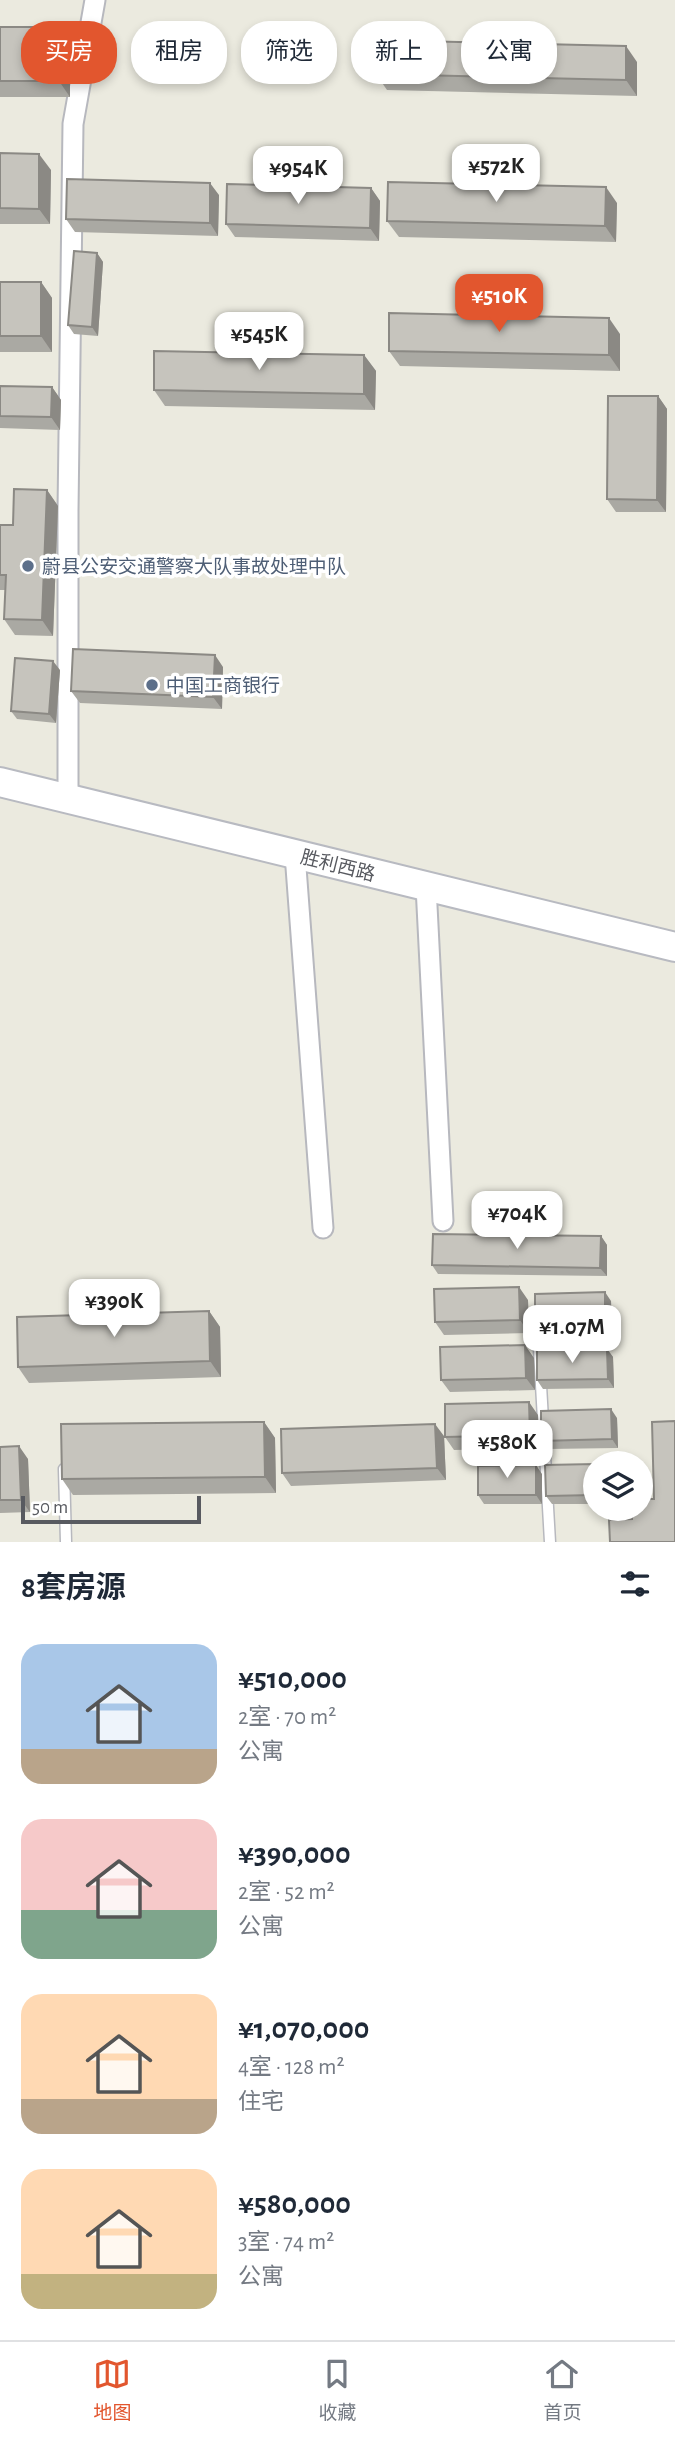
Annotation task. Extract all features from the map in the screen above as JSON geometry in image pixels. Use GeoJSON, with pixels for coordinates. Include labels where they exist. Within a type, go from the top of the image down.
{"type":"FeatureCollection","features":[{"type":"Feature","properties":{"kind":"main road","name":"胜利西路"},"geometry":{"type":"LineString","coordinates":[[0,782],[675,947]]}},
{"type":"Feature","properties":{"kind":"street"},"geometry":{"type":"LineString","coordinates":[[68,799],[68,511],[73,124],[95,0]]}},
{"type":"Feature","properties":{"kind":"street"},"geometry":{"type":"LineString","coordinates":[[295,854],[323,1228]]}},
{"type":"Feature","properties":{"kind":"street"},"geometry":{"type":"LineString","coordinates":[[426,886],[443,1221]]}},
{"type":"Feature","properties":{"kind":"lane"},"geometry":{"type":"LineString","coordinates":[[536,1303],[551,1542]]}},
{"type":"Feature","properties":{"kind":"lane"},"geometry":{"type":"LineString","coordinates":[[64,1463],[66,1542]]}},
{"type":"Feature","properties":{"kind":"building"},"geometry":{"type":"Polygon","coordinates":[[[0,27],[21,27],[21,81],[0,81],[0,27]]]}},
{"type":"Feature","properties":{"kind":"building"},"geometry":{"type":"Polygon","coordinates":[[[447,42],[461,42],[461,76],[447,76],[447,42]]]}},
{"type":"Feature","properties":{"kind":"building"},"geometry":{"type":"Polygon","coordinates":[[[557,44],[626,46],[626,80],[557,78],[557,44]]]}},
{"type":"Feature","properties":{"kind":"building"},"geometry":{"type":"Polygon","coordinates":[[[0,153],[39,154],[39,209],[0,208],[0,153]]]}},
{"type":"Feature","properties":{"kind":"building"},"geometry":{"type":"Polygon","coordinates":[[[67,179],[210,183],[210,223],[66,219],[67,179]]]}},
{"type":"Feature","properties":{"kind":"building"},"geometry":{"type":"Polygon","coordinates":[[[388,182],[606,187],[605,226],[387,221],[388,182]]]}},
{"type":"Feature","properties":{"kind":"building"},"geometry":{"type":"Polygon","coordinates":[[[227,184],[371,188],[370,228],[226,224],[227,184]]]}},
{"type":"Feature","properties":{"kind":"building"},"geometry":{"type":"Polygon","coordinates":[[[74,251],[97,253],[92,327],[68,325],[74,251]]]}},
{"type":"Feature","properties":{"kind":"building"},"geometry":{"type":"Polygon","coordinates":[[[0,282],[41,282],[41,336],[0,336],[0,282]]]}},
{"type":"Feature","properties":{"kind":"building"},"geometry":{"type":"Polygon","coordinates":[[[389,313],[609,318],[609,355],[389,351],[389,313]]]}},
{"type":"Feature","properties":{"kind":"building"},"geometry":{"type":"Polygon","coordinates":[[[154,351],[364,355],[364,394],[154,390],[154,351]]]}},
{"type":"Feature","properties":{"kind":"building"},"geometry":{"type":"Polygon","coordinates":[[[0,386],[52,387],[51,417],[0,416],[0,386]]]}},
{"type":"Feature","properties":{"kind":"building"},"geometry":{"type":"Polygon","coordinates":[[[608,396],[658,396],[657,500],[607,499],[608,396]]]}},
{"type":"Feature","properties":{"kind":"building","name":"蔚县公安交通警察大队事故处理中队"},"geometry":{"type":"Polygon","coordinates":[[[14,489],[47,490],[42,620],[4,619],[6,575],[0,575],[0,525],[13,525],[14,489]]]}},
{"type":"Feature","properties":{"kind":"building","name":"中国工商银行"},"geometry":{"type":"Polygon","coordinates":[[[73,649],[215,655],[213,697],[71,691],[73,649]]]}},
{"type":"Feature","properties":{"kind":"building"},"geometry":{"type":"Polygon","coordinates":[[[15,658],[53,661],[49,714],[11,711],[15,658]]]}},
{"type":"Feature","properties":{"kind":"building"},"geometry":{"type":"Polygon","coordinates":[[[433,1234],[601,1236],[600,1268],[432,1265],[433,1234]]]}},
{"type":"Feature","properties":{"kind":"building"},"geometry":{"type":"Polygon","coordinates":[[[519,1287],[520,1320],[435,1322],[434,1289],[519,1287]]]}},
{"type":"Feature","properties":{"kind":"building"},"geometry":{"type":"Polygon","coordinates":[[[605,1292],[605,1323],[535,1324],[535,1294],[605,1292]]]}},
{"type":"Feature","properties":{"kind":"building"},"geometry":{"type":"Polygon","coordinates":[[[209,1311],[210,1361],[18,1367],[17,1317],[209,1311]]]}},
{"type":"Feature","properties":{"kind":"building"},"geometry":{"type":"Polygon","coordinates":[[[525,1345],[526,1378],[441,1380],[440,1347],[525,1345]]]}},
{"type":"Feature","properties":{"kind":"building"},"geometry":{"type":"Polygon","coordinates":[[[607,1349],[608,1379],[537,1380],[537,1350],[607,1349]]]}},
{"type":"Feature","properties":{"kind":"building"},"geometry":{"type":"Polygon","coordinates":[[[529,1402],[530,1435],[445,1437],[445,1404],[529,1402]]]}},
{"type":"Feature","properties":{"kind":"building"},"geometry":{"type":"Polygon","coordinates":[[[611,1409],[612,1439],[541,1441],[541,1411],[611,1409]]]}},
{"type":"Feature","properties":{"kind":"building"},"geometry":{"type":"Polygon","coordinates":[[[675,1421],[675,1542],[610,1542],[609,1521],[653,1521],[652,1422],[675,1421]]]}},
{"type":"Feature","properties":{"kind":"building"},"geometry":{"type":"Polygon","coordinates":[[[264,1422],[265,1477],[62,1479],[61,1424],[264,1422]]]}},
{"type":"Feature","properties":{"kind":"building"},"geometry":{"type":"Polygon","coordinates":[[[435,1424],[437,1468],[282,1473],[281,1429],[435,1424]]]}},
{"type":"Feature","properties":{"kind":"building"},"geometry":{"type":"Polygon","coordinates":[[[19,1446],[21,1500],[0,1500],[0,1447],[19,1446]]]}},
{"type":"Feature","properties":{"kind":"building"},"geometry":{"type":"Polygon","coordinates":[[[583,1464],[583,1495],[546,1496],[545,1465],[583,1464]]]}},
{"type":"Feature","properties":{"kind":"building"},"geometry":{"type":"Polygon","coordinates":[[[536,1465],[536,1495],[478,1495],[478,1466],[536,1465]]]}},
{"type":"Feature","properties":{"kind":"place","name":"蔚县公安交通警察大队事故处理中队"},"geometry":{"type":"Point","coordinates":[28,566]}},
{"type":"Feature","properties":{"kind":"place","name":"中国工商银行"},"geometry":{"type":"Point","coordinates":[152,685]}}]}
